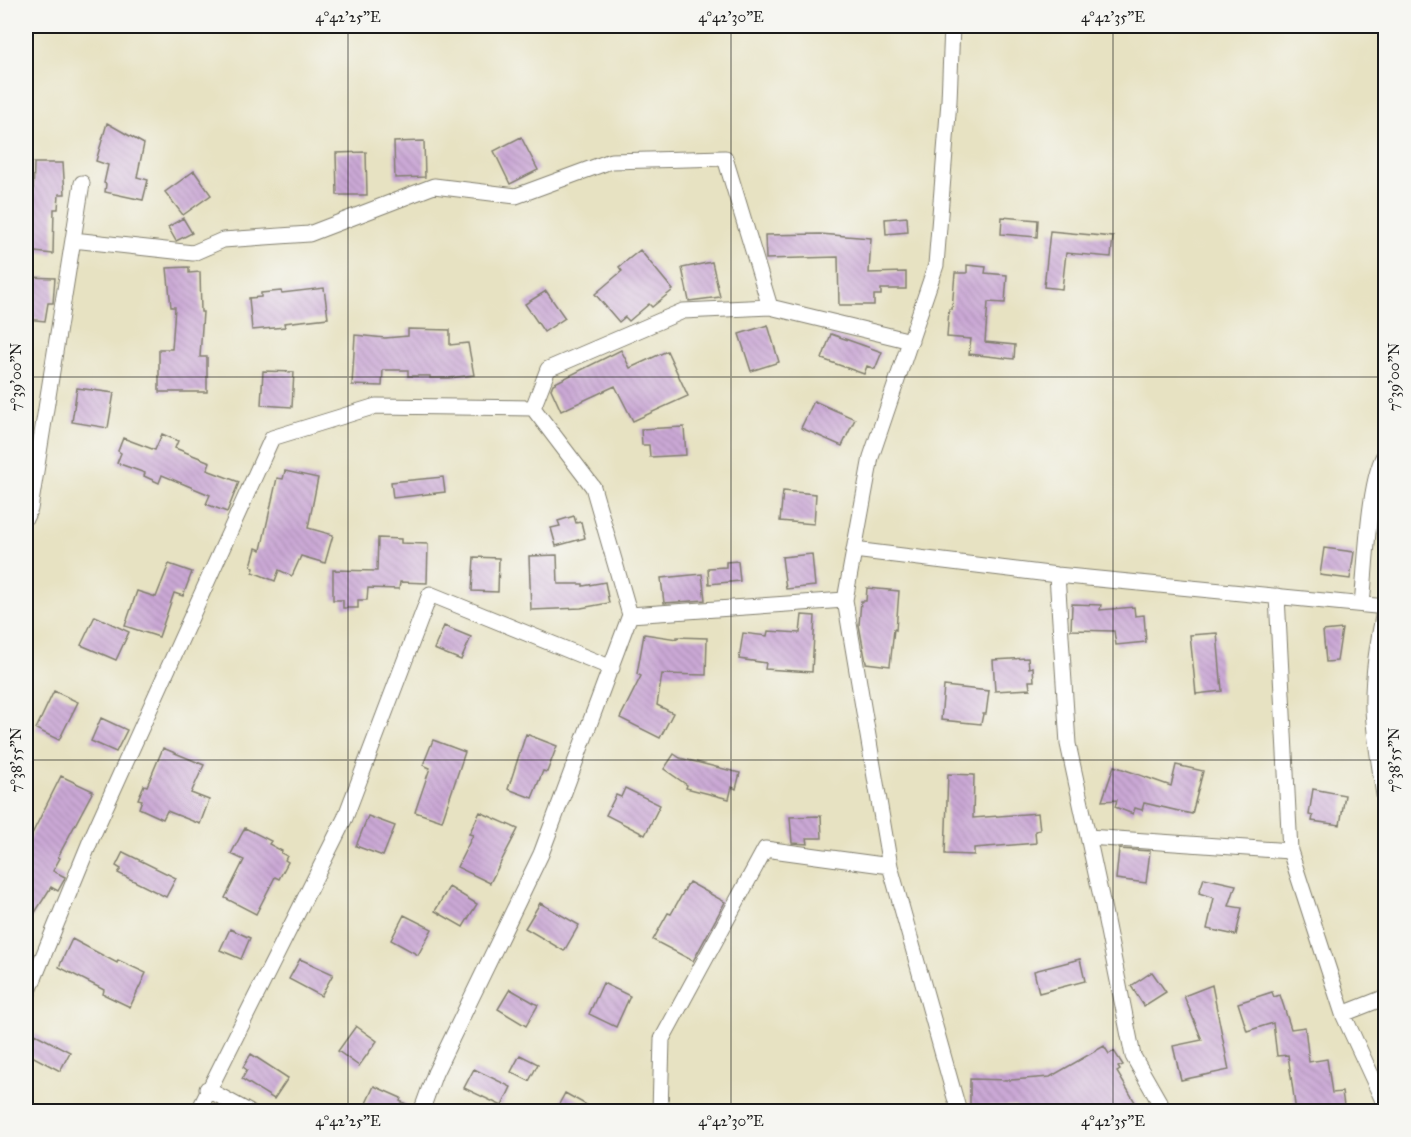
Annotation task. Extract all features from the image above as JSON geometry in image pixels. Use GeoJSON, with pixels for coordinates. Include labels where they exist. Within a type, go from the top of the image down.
{"type":"FeatureCollection","features":[{"type":"Feature","properties":{"kind":"street"},"geometry":{"type":"LineString","coordinates":[[952,26],[949,101],[936,265],[871,457],[845,600],[890,866],[959,1112]]}},
{"type":"Feature","properties":{"kind":"street"},"geometry":{"type":"LineString","coordinates":[[73,240],[194,253],[223,240],[309,234],[434,186],[516,196],[611,161],[725,158],[770,307]]}},
{"type":"Feature","properties":{"kind":"street"},"geometry":{"type":"LineString","coordinates":[[26,517],[30,509],[82,183]]}},
{"type":"Feature","properties":{"kind":"street"},"geometry":{"type":"LineString","coordinates":[[533,408],[548,369],[683,311],[770,307],[911,341]]}},
{"type":"Feature","properties":{"kind":"street"},"geometry":{"type":"LineString","coordinates":[[26,998],[93,837],[272,438],[376,406],[533,408]]}},
{"type":"Feature","properties":{"kind":"street"},"geometry":{"type":"LineString","coordinates":[[421,1112],[435,1073],[541,854],[630,615],[593,487],[533,408]]}},
{"type":"Feature","properties":{"kind":"street"},"geometry":{"type":"LineString","coordinates":[[1362,604],[1372,502],[1380,460],[1386,452]]}},
{"type":"Feature","properties":{"kind":"street"},"geometry":{"type":"LineString","coordinates":[[854,550],[1057,575],[1385,607],[1377,648],[1373,710],[1386,807]]}},
{"type":"Feature","properties":{"kind":"street"},"geometry":{"type":"LineString","coordinates":[[1057,575],[1068,744],[1133,1056],[1165,1112]]}},
{"type":"Feature","properties":{"kind":"street"},"geometry":{"type":"LineString","coordinates":[[198,1112],[207,1089],[345,818],[430,594],[612,668]]}},
{"type":"Feature","properties":{"kind":"street"},"geometry":{"type":"LineString","coordinates":[[1277,596],[1290,851],[1343,1014],[1386,1107]]}},
{"type":"Feature","properties":{"kind":"street"},"geometry":{"type":"LineString","coordinates":[[630,615],[845,600]]}},
{"type":"Feature","properties":{"kind":"street"},"geometry":{"type":"LineString","coordinates":[[1088,837],[1290,851]]}},
{"type":"Feature","properties":{"kind":"street"},"geometry":{"type":"LineString","coordinates":[[660,1112],[662,1039],[765,849],[890,866]]}},
{"type":"Feature","properties":{"kind":"street"},"geometry":{"type":"LineString","coordinates":[[1343,1014],[1386,997]]}},
{"type":"Feature","properties":{"kind":"street"},"geometry":{"type":"LineString","coordinates":[[207,1089],[249,1112]]}},
{"type":"Feature","properties":{"kind":"building"},"geometry":{"type":"Polygon","coordinates":[[[107,123],[144,144],[137,177],[148,180],[143,200],[105,192],[106,184],[104,183],[108,165],[96,161],[107,123]]]}},
{"type":"Feature","properties":{"kind":"building"},"geometry":{"type":"Polygon","coordinates":[[[521,137],[538,170],[510,184],[494,151],[521,137]]]}},
{"type":"Feature","properties":{"kind":"building"},"geometry":{"type":"Polygon","coordinates":[[[424,141],[425,177],[395,178],[394,142],[424,141]]]}},
{"type":"Feature","properties":{"kind":"building"},"geometry":{"type":"Polygon","coordinates":[[[366,152],[367,195],[337,195],[336,153],[366,152]]]}},
{"type":"Feature","properties":{"kind":"building"},"geometry":{"type":"Polygon","coordinates":[[[34,163],[63,163],[65,194],[59,194],[58,209],[54,209],[53,254],[26,251],[26,195],[33,196],[34,163]]]}},
{"type":"Feature","properties":{"kind":"building"},"geometry":{"type":"Polygon","coordinates":[[[194,171],[211,195],[183,215],[165,192],[194,171]]]}},
{"type":"Feature","properties":{"kind":"building"},"geometry":{"type":"Polygon","coordinates":[[[907,217],[908,232],[886,234],[885,219],[907,217]]]}},
{"type":"Feature","properties":{"kind":"building"},"geometry":{"type":"Polygon","coordinates":[[[1002,217],[1038,220],[1037,237],[1001,234],[1002,217]]]}},
{"type":"Feature","properties":{"kind":"building"},"geometry":{"type":"Polygon","coordinates":[[[183,218],[192,233],[176,241],[168,227],[183,218]]]}},
{"type":"Feature","properties":{"kind":"building"},"geometry":{"type":"Polygon","coordinates":[[[1050,231],[1113,237],[1111,257],[1066,253],[1062,289],[1044,287],[1050,231]]]}},
{"type":"Feature","properties":{"kind":"building"},"geometry":{"type":"Polygon","coordinates":[[[820,234],[871,238],[869,273],[906,272],[906,289],[881,289],[881,295],[874,295],[874,305],[839,305],[838,257],[766,259],[765,235],[820,234]]]}},
{"type":"Feature","properties":{"kind":"building"},"geometry":{"type":"Polygon","coordinates":[[[640,250],[673,290],[652,307],[649,304],[629,321],[625,317],[619,322],[595,294],[622,271],[619,267],[640,250]]]}},
{"type":"Feature","properties":{"kind":"building"},"geometry":{"type":"Polygon","coordinates":[[[712,262],[720,297],[689,301],[682,268],[712,262]]]}},
{"type":"Feature","properties":{"kind":"building"},"geometry":{"type":"Polygon","coordinates":[[[967,265],[986,267],[985,273],[1007,275],[1005,303],[988,302],[985,342],[1015,345],[1014,359],[969,354],[971,339],[947,337],[955,273],[967,273],[967,265]]]}},
{"type":"Feature","properties":{"kind":"building"},"geometry":{"type":"Polygon","coordinates":[[[189,267],[189,273],[200,272],[201,312],[203,312],[200,357],[207,357],[207,392],[159,392],[159,349],[172,349],[175,307],[171,307],[167,268],[189,267]]]}},
{"type":"Feature","properties":{"kind":"building"},"geometry":{"type":"Polygon","coordinates":[[[26,277],[55,278],[53,303],[48,303],[45,321],[26,319],[26,277]]]}},
{"type":"Feature","properties":{"kind":"building"},"geometry":{"type":"Polygon","coordinates":[[[324,288],[328,318],[284,323],[285,327],[252,330],[249,298],[261,297],[261,293],[324,288]]]}},
{"type":"Feature","properties":{"kind":"building"},"geometry":{"type":"Polygon","coordinates":[[[546,291],[565,318],[544,332],[525,304],[546,291]]]}},
{"type":"Feature","properties":{"kind":"building"},"geometry":{"type":"Polygon","coordinates":[[[768,325],[779,362],[751,371],[739,334],[768,325]]]}},
{"type":"Feature","properties":{"kind":"building"},"geometry":{"type":"Polygon","coordinates":[[[408,329],[450,330],[450,345],[468,343],[474,375],[430,378],[430,376],[408,376],[408,370],[383,370],[382,386],[352,385],[355,335],[385,338],[408,336],[408,329]]]}},
{"type":"Feature","properties":{"kind":"building"},"geometry":{"type":"Polygon","coordinates":[[[831,334],[882,352],[875,369],[867,366],[864,374],[822,359],[831,334]]]}},
{"type":"Feature","properties":{"kind":"building"},"geometry":{"type":"Polygon","coordinates":[[[621,350],[630,368],[667,351],[688,396],[633,421],[615,386],[561,411],[551,389],[553,384],[621,350]]]}},
{"type":"Feature","properties":{"kind":"building"},"geometry":{"type":"Polygon","coordinates":[[[263,371],[294,372],[292,407],[261,405],[263,371]]]}},
{"type":"Feature","properties":{"kind":"building"},"geometry":{"type":"Polygon","coordinates":[[[77,388],[114,393],[108,428],[72,422],[77,388]]]}},
{"type":"Feature","properties":{"kind":"building"},"geometry":{"type":"Polygon","coordinates":[[[814,401],[855,419],[842,446],[801,428],[814,401]]]}},
{"type":"Feature","properties":{"kind":"building"},"geometry":{"type":"Polygon","coordinates":[[[684,427],[686,455],[650,457],[649,445],[642,445],[641,429],[684,427]]]}},
{"type":"Feature","properties":{"kind":"building"},"geometry":{"type":"Polygon","coordinates":[[[162,434],[178,441],[175,448],[210,462],[207,470],[239,482],[227,512],[206,504],[210,495],[162,475],[159,483],[144,476],[145,473],[117,463],[121,453],[118,451],[123,438],[155,450],[162,434]]]}},
{"type":"Feature","properties":{"kind":"building"},"geometry":{"type":"Polygon","coordinates":[[[285,471],[318,478],[308,528],[333,535],[325,563],[301,556],[292,576],[279,570],[275,581],[253,572],[254,568],[251,566],[256,548],[261,550],[277,478],[283,479],[285,471]]]}},
{"type":"Feature","properties":{"kind":"building"},"geometry":{"type":"Polygon","coordinates":[[[443,477],[445,492],[393,498],[391,482],[443,477]]]}},
{"type":"Feature","properties":{"kind":"building"},"geometry":{"type":"Polygon","coordinates":[[[783,491],[816,494],[814,524],[780,521],[783,491]]]}},
{"type":"Feature","properties":{"kind":"building"},"geometry":{"type":"Polygon","coordinates":[[[574,516],[576,523],[581,522],[585,538],[556,546],[551,528],[560,526],[558,521],[574,516]]]}},
{"type":"Feature","properties":{"kind":"building"},"geometry":{"type":"Polygon","coordinates":[[[378,538],[401,539],[401,543],[428,544],[427,583],[400,582],[399,589],[368,588],[367,600],[358,600],[358,608],[343,608],[343,600],[333,600],[333,570],[377,571],[378,538]]]}},
{"type":"Feature","properties":{"kind":"building"},"geometry":{"type":"Polygon","coordinates":[[[1324,548],[1354,552],[1350,579],[1320,575],[1324,548]]]}},
{"type":"Feature","properties":{"kind":"building"},"geometry":{"type":"Polygon","coordinates":[[[812,554],[815,586],[786,589],[782,557],[812,554]]]}},
{"type":"Feature","properties":{"kind":"building"},"geometry":{"type":"Polygon","coordinates":[[[557,555],[558,584],[583,584],[583,586],[605,582],[609,603],[581,608],[531,610],[529,556],[557,555]]]}},
{"type":"Feature","properties":{"kind":"building"},"geometry":{"type":"Polygon","coordinates":[[[474,557],[499,558],[498,592],[472,591],[474,557]]]}},
{"type":"Feature","properties":{"kind":"building"},"geometry":{"type":"Polygon","coordinates":[[[738,561],[740,581],[709,584],[708,568],[726,567],[726,562],[738,561]]]}},
{"type":"Feature","properties":{"kind":"building"},"geometry":{"type":"Polygon","coordinates":[[[169,564],[192,572],[183,596],[174,593],[159,637],[125,626],[137,591],[156,597],[169,564]]]}},
{"type":"Feature","properties":{"kind":"building"},"geometry":{"type":"Polygon","coordinates":[[[702,574],[705,600],[664,603],[661,578],[702,574]]]}},
{"type":"Feature","properties":{"kind":"building"},"geometry":{"type":"Polygon","coordinates":[[[867,588],[899,591],[890,666],[866,663],[859,625],[861,601],[866,601],[867,588]]]}},
{"type":"Feature","properties":{"kind":"building"},"geometry":{"type":"Polygon","coordinates":[[[1072,604],[1101,605],[1100,610],[1134,607],[1135,616],[1144,615],[1146,642],[1116,645],[1114,631],[1071,630],[1072,604]]]}},
{"type":"Feature","properties":{"kind":"building"},"geometry":{"type":"Polygon","coordinates":[[[802,615],[815,616],[812,672],[765,669],[766,663],[739,659],[743,633],[767,636],[768,631],[800,633],[802,615]]]}},
{"type":"Feature","properties":{"kind":"building"},"geometry":{"type":"Polygon","coordinates":[[[95,616],[129,632],[116,660],[81,645],[95,616]]]}},
{"type":"Feature","properties":{"kind":"building"},"geometry":{"type":"Polygon","coordinates":[[[444,626],[471,637],[461,660],[434,649],[444,626]]]}},
{"type":"Feature","properties":{"kind":"building"},"geometry":{"type":"Polygon","coordinates":[[[1342,629],[1337,661],[1326,662],[1323,631],[1342,629]]]}},
{"type":"Feature","properties":{"kind":"building"},"geometry":{"type":"Polygon","coordinates":[[[1217,633],[1222,691],[1196,694],[1190,635],[1217,633]]]}},
{"type":"Feature","properties":{"kind":"building"},"geometry":{"type":"Polygon","coordinates":[[[644,634],[677,639],[677,637],[707,638],[706,675],[662,674],[657,705],[673,713],[660,738],[620,718],[641,676],[637,674],[644,634]]]}},
{"type":"Feature","properties":{"kind":"building"},"geometry":{"type":"Polygon","coordinates":[[[1028,658],[1029,668],[1033,667],[1034,681],[1029,681],[1030,689],[995,691],[993,660],[1028,658]]]}},
{"type":"Feature","properties":{"kind":"building"},"geometry":{"type":"Polygon","coordinates":[[[944,686],[989,691],[986,714],[983,714],[981,724],[941,720],[944,686]]]}},
{"type":"Feature","properties":{"kind":"building"},"geometry":{"type":"Polygon","coordinates":[[[54,691],[78,702],[59,740],[36,729],[54,691]]]}},
{"type":"Feature","properties":{"kind":"building"},"geometry":{"type":"Polygon","coordinates":[[[101,718],[127,730],[116,752],[91,741],[101,718]]]}},
{"type":"Feature","properties":{"kind":"building"},"geometry":{"type":"Polygon","coordinates":[[[526,734],[557,746],[547,772],[543,771],[532,798],[508,789],[526,734]]]}},
{"type":"Feature","properties":{"kind":"building"},"geometry":{"type":"Polygon","coordinates":[[[433,740],[465,752],[442,821],[415,812],[430,768],[423,765],[433,740]]]}},
{"type":"Feature","properties":{"kind":"building"},"geometry":{"type":"Polygon","coordinates":[[[163,748],[204,765],[191,793],[209,800],[200,824],[167,811],[163,819],[139,808],[142,800],[138,799],[144,785],[147,786],[163,748]]]}},
{"type":"Feature","properties":{"kind":"building"},"geometry":{"type":"Polygon","coordinates":[[[674,754],[680,758],[740,773],[736,789],[732,787],[729,799],[686,788],[687,785],[664,769],[674,754]]]}},
{"type":"Feature","properties":{"kind":"building"},"geometry":{"type":"Polygon","coordinates":[[[1176,765],[1203,771],[1192,814],[1144,803],[1142,810],[1135,808],[1133,814],[1115,807],[1117,800],[1102,801],[1114,766],[1171,786],[1176,765]]]}},
{"type":"Feature","properties":{"kind":"building"},"geometry":{"type":"Polygon","coordinates":[[[948,774],[974,775],[973,818],[1038,813],[1040,830],[1035,831],[1036,843],[974,848],[974,855],[945,854],[948,774]]]}},
{"type":"Feature","properties":{"kind":"building"},"geometry":{"type":"Polygon","coordinates":[[[61,776],[93,791],[53,871],[65,877],[64,880],[58,891],[51,887],[26,927],[26,846],[61,776]]]}},
{"type":"Feature","properties":{"kind":"building"},"geometry":{"type":"Polygon","coordinates":[[[625,788],[660,805],[645,835],[606,815],[616,795],[621,797],[625,788]]]}},
{"type":"Feature","properties":{"kind":"building"},"geometry":{"type":"Polygon","coordinates":[[[1313,789],[1345,795],[1340,825],[1312,821],[1313,816],[1309,815],[1313,789]]]}},
{"type":"Feature","properties":{"kind":"building"},"geometry":{"type":"Polygon","coordinates":[[[480,812],[518,829],[490,883],[457,867],[473,835],[469,834],[480,812]]]}},
{"type":"Feature","properties":{"kind":"building"},"geometry":{"type":"Polygon","coordinates":[[[368,816],[395,826],[383,856],[356,846],[368,816]]]}},
{"type":"Feature","properties":{"kind":"building"},"geometry":{"type":"Polygon","coordinates":[[[821,816],[822,838],[807,838],[808,844],[792,843],[790,817],[821,816]]]}},
{"type":"Feature","properties":{"kind":"building"},"geometry":{"type":"Polygon","coordinates":[[[245,828],[271,841],[269,844],[282,851],[281,853],[287,856],[285,860],[288,862],[279,879],[275,877],[256,914],[225,898],[244,860],[231,854],[245,828]]]}},
{"type":"Feature","properties":{"kind":"building"},"geometry":{"type":"Polygon","coordinates":[[[1119,849],[1150,851],[1146,883],[1116,879],[1119,849]]]}},
{"type":"Feature","properties":{"kind":"building"},"geometry":{"type":"Polygon","coordinates":[[[123,852],[176,878],[166,897],[118,873],[121,869],[116,866],[123,852]]]}},
{"type":"Feature","properties":{"kind":"building"},"geometry":{"type":"Polygon","coordinates":[[[1204,878],[1236,885],[1229,906],[1242,908],[1236,935],[1207,929],[1214,898],[1199,893],[1204,878]]]}},
{"type":"Feature","properties":{"kind":"building"},"geometry":{"type":"Polygon","coordinates":[[[689,882],[725,902],[693,961],[653,940],[689,882]]]}},
{"type":"Feature","properties":{"kind":"building"},"geometry":{"type":"Polygon","coordinates":[[[449,887],[477,904],[463,927],[435,911],[449,887]]]}},
{"type":"Feature","properties":{"kind":"building"},"geometry":{"type":"Polygon","coordinates":[[[540,903],[579,925],[564,951],[525,928],[540,903]]]}},
{"type":"Feature","properties":{"kind":"building"},"geometry":{"type":"Polygon","coordinates":[[[404,915],[432,929],[418,955],[391,940],[404,915]]]}},
{"type":"Feature","properties":{"kind":"building"},"geometry":{"type":"Polygon","coordinates":[[[230,929],[250,938],[241,959],[220,950],[230,929]]]}},
{"type":"Feature","properties":{"kind":"building"},"geometry":{"type":"Polygon","coordinates":[[[72,939],[117,963],[118,960],[146,973],[130,1007],[103,994],[104,990],[59,967],[72,939]]]}},
{"type":"Feature","properties":{"kind":"building"},"geometry":{"type":"Polygon","coordinates":[[[300,959],[333,974],[321,996],[289,979],[300,959]]]}},
{"type":"Feature","properties":{"kind":"building"},"geometry":{"type":"Polygon","coordinates":[[[1080,959],[1085,981],[1039,993],[1034,971],[1080,959]]]}},
{"type":"Feature","properties":{"kind":"building"},"geometry":{"type":"Polygon","coordinates":[[[1152,972],[1166,992],[1144,1006],[1131,986],[1152,972]]]}},
{"type":"Feature","properties":{"kind":"building"},"geometry":{"type":"Polygon","coordinates":[[[603,983],[630,996],[616,1027],[589,1014],[603,983]]]}},
{"type":"Feature","properties":{"kind":"building"},"geometry":{"type":"Polygon","coordinates":[[[1212,985],[1229,1070],[1181,1080],[1173,1046],[1202,1040],[1184,996],[1212,985]]]}},
{"type":"Feature","properties":{"kind":"building"},"geometry":{"type":"Polygon","coordinates":[[[510,989],[538,1005],[526,1026],[498,1009],[510,989]]]}},
{"type":"Feature","properties":{"kind":"building"},"geometry":{"type":"Polygon","coordinates":[[[1272,992],[1274,997],[1280,995],[1291,1029],[1305,1027],[1309,1062],[1327,1059],[1332,1093],[1342,1092],[1345,1112],[1296,1112],[1288,1055],[1277,1056],[1273,1023],[1247,1031],[1238,1003],[1272,992]]]}},
{"type":"Feature","properties":{"kind":"building"},"geometry":{"type":"Polygon","coordinates":[[[356,1026],[377,1041],[359,1066],[338,1051],[356,1026]]]}},
{"type":"Feature","properties":{"kind":"building"},"geometry":{"type":"Polygon","coordinates":[[[35,1034],[70,1052],[60,1071],[26,1053],[35,1034]]]}},
{"type":"Feature","properties":{"kind":"building"},"geometry":{"type":"Polygon","coordinates":[[[1104,1046],[1109,1054],[1114,1051],[1123,1065],[1118,1067],[1120,1070],[1117,1072],[1141,1112],[1018,1112],[1018,1107],[1014,1106],[970,1106],[970,1079],[1011,1080],[1050,1077],[1104,1046]]]}},
{"type":"Feature","properties":{"kind":"building"},"geometry":{"type":"Polygon","coordinates":[[[251,1054],[288,1078],[274,1099],[242,1079],[247,1070],[243,1067],[251,1054]]]}},
{"type":"Feature","properties":{"kind":"building"},"geometry":{"type":"Polygon","coordinates":[[[520,1055],[538,1064],[529,1081],[511,1072],[520,1055]]]}},
{"type":"Feature","properties":{"kind":"building"},"geometry":{"type":"Polygon","coordinates":[[[474,1069],[511,1087],[502,1106],[464,1088],[474,1069]]]}},
{"type":"Feature","properties":{"kind":"building"},"geometry":{"type":"Polygon","coordinates":[[[374,1086],[401,1098],[400,1101],[412,1107],[412,1112],[362,1112],[374,1086]]]}},
{"type":"Feature","properties":{"kind":"building"},"geometry":{"type":"Polygon","coordinates":[[[565,1093],[599,1112],[564,1112],[557,1108],[565,1093]]]}}]}
